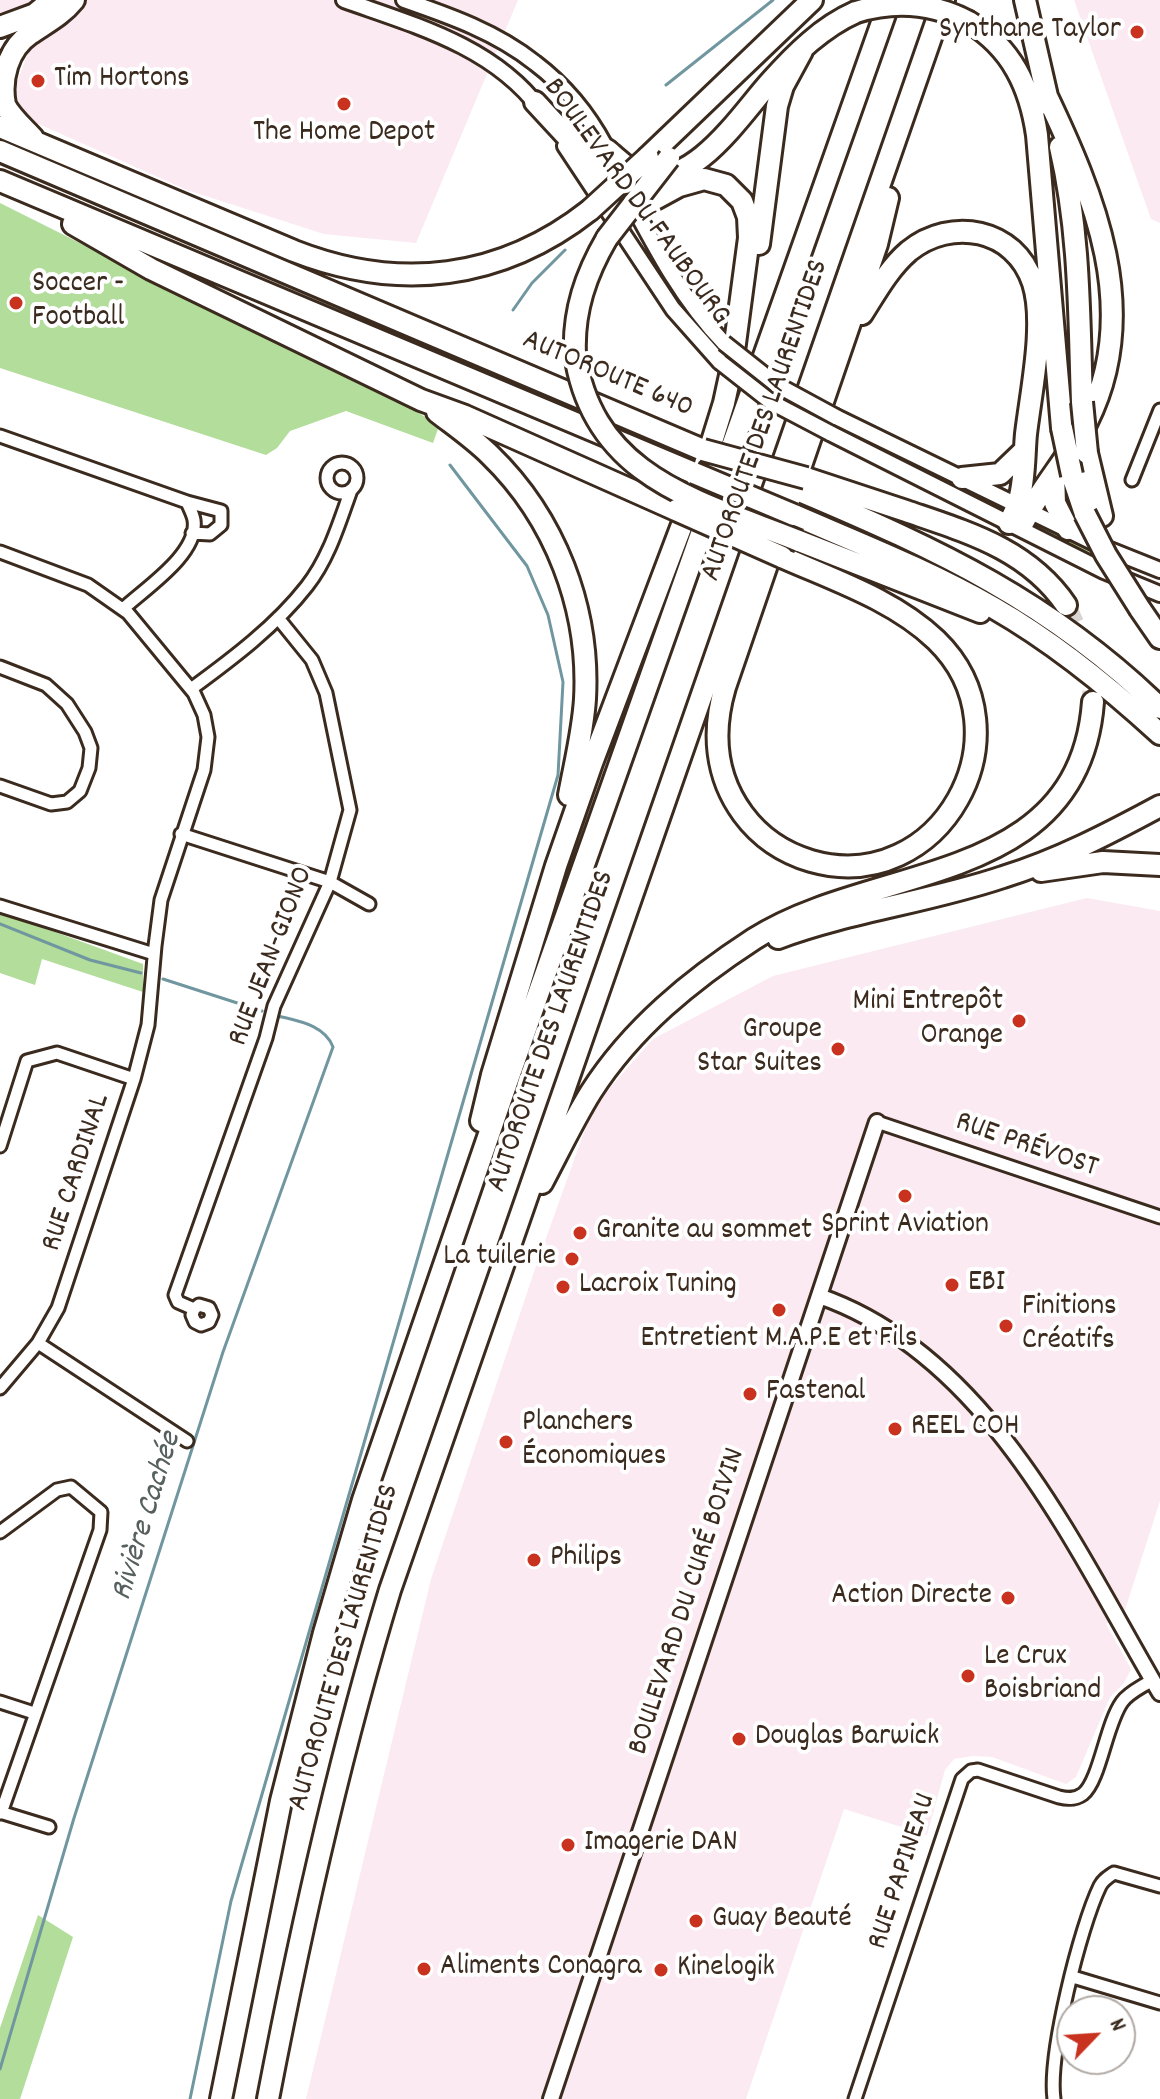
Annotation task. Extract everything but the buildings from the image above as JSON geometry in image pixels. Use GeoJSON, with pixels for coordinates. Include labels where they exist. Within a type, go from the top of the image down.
{"type":"FeatureCollection","features":[{"type":"Feature","properties":{"kind":"highway"},"geometry":{"type":"LineString","coordinates":[[0,27],[35,14],[52,0]]}},
{"type":"Feature","properties":{"kind":"highway"},"geometry":{"type":"LineString","coordinates":[[35,141],[6,107],[1,90],[3,70],[22,40],[55,18],[74,0]]}},
{"type":"Feature","properties":{"kind":"highway"},"geometry":{"type":"LineString","coordinates":[[0,127],[308,257],[370,273],[428,275],[488,264],[541,243],[590,210],[812,0]]}},
{"type":"Feature","properties":{"kind":"highway","name":"AUTOROUTE DES LAURENTIDES"},"geometry":{"type":"LineString","coordinates":[[221,2099],[266,1869],[324,1633],[387,1426],[890,0]]}},
{"type":"Feature","properties":{"kind":"highway","name":"AUTOROUTE DES LAURENTIDES"},"geometry":{"type":"LineString","coordinates":[[268,2099],[324,1826],[370,1656],[410,1528],[944,0]]}},
{"type":"Feature","properties":{"kind":"highway"},"geometry":{"type":"LineString","coordinates":[[1025,0],[1063,159],[1075,228],[1082,402],[1094,515],[1114,569],[1160,638]]}},
{"type":"Feature","properties":{"kind":"highway"},"geometry":{"type":"LineString","coordinates":[[607,150],[640,174],[655,176],[681,171],[709,151],[773,79],[828,27],[856,12],[891,5],[918,5],[946,11],[990,36],[1012,61],[1027,88],[1032,106],[1062,428],[1063,474],[1094,515]]}},
{"type":"Feature","properties":{"kind":"highway"},"geometry":{"type":"LineString","coordinates":[[736,435],[774,117],[783,86],[802,51]]}},
{"type":"Feature","properties":{"kind":"highway"},"geometry":{"type":"LineString","coordinates":[[738,71],[607,238],[590,271],[579,303],[575,354],[580,382],[593,414],[609,439],[634,465],[683,494],[1039,636]]}},
{"type":"Feature","properties":{"kind":"highway"},"geometry":{"type":"LineString","coordinates":[[1045,92],[1071,146],[1096,215],[1109,262],[1113,300],[1112,332],[1099,394],[1063,474],[1055,503],[1068,529]]}},
{"type":"Feature","properties":{"kind":"highway"},"geometry":{"type":"LineString","coordinates":[[0,181],[151,269],[421,400],[465,416],[676,510],[782,557],[874,599],[919,626],[949,655],[969,689],[975,718],[973,763],[963,792],[939,827],[913,847],[886,860],[866,864],[835,866],[805,859],[774,844],[757,830],[737,806],[724,778],[718,750],[718,720],[725,687],[844,341],[877,244],[912,95]]}},
{"type":"Feature","properties":{"kind":"highway"},"geometry":{"type":"LineString","coordinates":[[462,1211],[492,1075],[556,866],[719,421],[732,366],[746,267],[748,217],[742,201],[726,185],[695,180],[636,210],[627,211],[597,169],[535,102]]}},
{"type":"Feature","properties":{"kind":"highway","name":"AUTOROUTE 640"},"geometry":{"type":"LineString","coordinates":[[0,151],[703,450],[804,485]]}},
{"type":"Feature","properties":{"kind":"highway","name":"AUTOROUTE 640"},"geometry":{"type":"LineString","coordinates":[[0,181],[934,576],[1039,636],[1100,681],[1160,734]]}},
{"type":"Feature","properties":{"kind":"highway"},"geometry":{"type":"LineString","coordinates":[[844,341],[888,274],[916,246],[954,231],[974,231],[1010,248],[1025,265],[1032,280],[1038,324],[1019,516]]}},
{"type":"Feature","properties":{"kind":"highway"},"geometry":{"type":"LineString","coordinates":[[421,400],[479,445],[519,487],[553,540],[574,595],[585,652],[585,698],[579,749],[556,866]]}},
{"type":"Feature","properties":{"kind":"highway"},"geometry":{"type":"LineString","coordinates":[[962,478],[1000,474],[1025,450]]}},
{"type":"Feature","properties":{"kind":"highway"},"geometry":{"type":"LineString","coordinates":[[1019,516],[1063,474]]}},
{"type":"Feature","properties":{"kind":"highway"},"geometry":{"type":"LineString","coordinates":[[804,485],[955,528],[998,545],[1041,574],[1066,605]]}},
{"type":"Feature","properties":{"kind":"highway"},"geometry":{"type":"LineString","coordinates":[[804,485],[999,584],[1090,647],[1160,708]]}},
{"type":"Feature","properties":{"kind":"highway"},"geometry":{"type":"LineString","coordinates":[[513,1236],[584,1105],[614,1060],[669,1002],[753,939],[787,921],[974,857],[1027,828],[1056,801],[1077,769],[1088,740],[1093,702]]}},
{"type":"Feature","properties":{"kind":"highway"},"geometry":{"type":"LineString","coordinates":[[1005,877],[1112,832],[1160,806]]}},
{"type":"Feature","properties":{"kind":"highway"},"geometry":{"type":"LineString","coordinates":[[729,957],[810,928],[1005,877],[1090,863],[1160,865]]}},
{"type":"Feature","properties":{"kind":"highway"},"geometry":{"type":"LineString","coordinates":[[275,2099],[281,2032]]}},
{"type":"Feature","properties":{"kind":"street","name":"BOULEVARD DU FAUBOURG"},"geometry":{"type":"LineString","coordinates":[[344,0],[431,31],[463,46],[500,70],[535,102],[673,309],[720,362],[771,402],[830,433],[1019,516]]}},
{"type":"Feature","properties":{"kind":"street","name":"BOULEVARD DU FAUBOURG"},"geometry":{"type":"LineString","coordinates":[[404,0],[485,31],[528,57],[572,98],[607,150],[679,289],[724,343],[777,385],[962,478],[1019,516]]}},
{"type":"Feature","properties":{"kind":"street"},"geometry":{"type":"LineString","coordinates":[[1132,480],[1160,410]]}},
{"type":"Feature","properties":{"kind":"street"},"geometry":{"type":"LineString","coordinates":[[0,436],[187,502],[221,511],[221,525],[210,534],[192,533]]}},
{"type":"Feature","properties":{"kind":"street"},"geometry":{"type":"LineString","coordinates":[[191,689],[278,618],[308,585],[331,545],[351,490]]}},
{"type":"Feature","properties":{"kind":"street"},"geometry":{"type":"LineString","coordinates":[[123,609],[170,568],[191,539],[194,521],[187,502]]}},
{"type":"Feature","properties":{"kind":"street"},"geometry":{"type":"LineString","coordinates":[[1019,516],[1068,529],[1160,570]]}},
{"type":"Feature","properties":{"kind":"street"},"geometry":{"type":"LineString","coordinates":[[1019,516],[1104,571],[1160,594]]}},
{"type":"Feature","properties":{"kind":"street","name":"RUE CARDINAL"},"geometry":{"type":"LineString","coordinates":[[0,552],[81,582],[123,609],[138,623],[191,689],[204,715],[208,749],[204,770],[161,900],[148,1025],[134,1079],[58,1308],[38,1343],[0,1388]]}},
{"type":"Feature","properties":{"kind":"street","name":"RUE JEAN-GIONO"},"geometry":{"type":"LineString","coordinates":[[194,1309],[178,1302],[175,1295],[266,1038],[274,1006],[330,882],[350,810],[326,693],[312,660],[278,618]]}},
{"type":"Feature","properties":{"kind":"street"},"geometry":{"type":"LineString","coordinates":[[0,667],[46,685],[67,704],[91,748],[89,768],[80,791],[67,802],[51,804],[0,786]]}},
{"type":"Feature","properties":{"kind":"street"},"geometry":{"type":"LineString","coordinates":[[181,834],[330,882],[369,904]]}},
{"type":"Feature","properties":{"kind":"street"},"geometry":{"type":"LineString","coordinates":[[0,906],[154,954]]}},
{"type":"Feature","properties":{"kind":"street"},"geometry":{"type":"LineString","coordinates":[[0,1146],[27,1061],[57,1053],[134,1079]]}},
{"type":"Feature","properties":{"kind":"street","name":"RUE PRÉVOST"},"geometry":{"type":"LineString","coordinates":[[877,1122],[1160,1217]]}},
{"type":"Feature","properties":{"kind":"street","name":"BOULEVARD DU CURÉ BOIVIN"},"geometry":{"type":"LineString","coordinates":[[551,2099],[877,1122]]}},
{"type":"Feature","properties":{"kind":"street"},"geometry":{"type":"LineString","coordinates":[[819,1296],[852,1309],[903,1340],[983,1412],[1033,1478],[1156,1687]]}},
{"type":"Feature","properties":{"kind":"street"},"geometry":{"type":"LineString","coordinates":[[38,1343],[187,1441]]}},
{"type":"Feature","properties":{"kind":"street"},"geometry":{"type":"LineString","coordinates":[[0,1532],[57,1490],[71,1487],[101,1512],[100,1530],[1,1812],[49,1827]]}},
{"type":"Feature","properties":{"kind":"street","name":"RUE PAPINEAU"},"geometry":{"type":"LineString","coordinates":[[855,2099],[962,1779],[976,1770],[1063,1798],[1079,1796],[1092,1781],[1120,1705],[1130,1694],[1156,1687]]}},
{"type":"Feature","properties":{"kind":"street"},"geometry":{"type":"LineString","coordinates":[[0,1702],[34,1713]]}},
{"type":"Feature","properties":{"kind":"street"},"geometry":{"type":"LineString","coordinates":[[1054,2099],[1052,2083],[1059,2033],[1081,1940],[1101,1883],[1114,1873],[1160,1886]]}},
{"type":"Feature","properties":{"kind":"street"},"geometry":{"type":"LineString","coordinates":[[1073,1977],[1160,2003]]}},
{"type":"Feature","properties":{"kind":"shaded area"},"geometry":{"type":"Polygon","coordinates":[[[0,0],[518,0],[416,243],[324,234],[187,190],[23,117],[12,95],[29,51],[20,14],[0,19],[0,0]]]}},
{"type":"Feature","properties":{"kind":"shaded area"},"geometry":{"type":"Polygon","coordinates":[[[1074,0],[1160,0],[1160,223],[1151,219],[1074,0]]]}},
{"type":"Feature","properties":{"kind":"shaded area"},"geometry":{"type":"Polygon","coordinates":[[[1087,898],[1160,911],[1160,1501],[1124,1613],[1106,1624],[1131,1669],[1124,1683],[1110,1697],[1076,1777],[1066,1784],[992,1757],[954,1759],[945,1770],[927,1835],[844,1809],[746,2099],[306,2099],[431,1579],[593,1107],[653,1039],[773,976],[1087,898]]]}},
{"type":"Feature","properties":{"kind":"green space"},"geometry":{"type":"Polygon","coordinates":[[[0,203],[416,411],[439,426],[433,443],[346,411],[290,431],[277,448],[266,455],[0,368],[0,203]]]}},
{"type":"Feature","properties":{"kind":"green space"},"geometry":{"type":"Polygon","coordinates":[[[1034,520],[1093,548],[1099,562],[1048,535],[1034,520]]]}},
{"type":"Feature","properties":{"kind":"green space"},"geometry":{"type":"Polygon","coordinates":[[[0,912],[143,964],[143,992],[42,959],[35,985],[0,973],[0,912]]]}},
{"type":"Feature","properties":{"kind":"green space"},"geometry":{"type":"Polygon","coordinates":[[[38,1915],[73,1937],[20,2099],[0,2099],[0,2028],[38,1915]]]}},
{"type":"Feature","properties":{"kind":"waterway"},"geometry":{"type":"LineString","coordinates":[[666,85],[773,0]]}},
{"type":"Feature","properties":{"kind":"waterway"},"geometry":{"type":"LineString","coordinates":[[513,310],[532,283],[565,250]]}},
{"type":"Feature","properties":{"kind":"waterway"},"geometry":{"type":"LineString","coordinates":[[190,2099],[231,1901],[558,775],[563,682],[548,615],[527,566],[450,465]]}},
{"type":"Feature","properties":{"kind":"waterway","name":"Rivière Cachée"},"geometry":{"type":"LineString","coordinates":[[0,924],[90,960],[141,973]]}},
{"type":"Feature","properties":{"kind":"waterway","name":"Rivière Cachée"},"geometry":{"type":"LineString","coordinates":[[163,979],[262,1011]]}},
{"type":"Feature","properties":{"kind":"waterway","name":"Rivière Cachée"},"geometry":{"type":"LineString","coordinates":[[0,2069],[74,1818],[223,1352],[333,1047],[317,1029],[278,1016]]}},
{"type":"Feature","properties":{"kind":"tunnel"},"geometry":{"type":"LineString","coordinates":[[1066,605],[1090,660],[1093,702]]}},
{"type":"Feature","properties":{"kind":"place","name":"Synthane Taylor"},"geometry":{"type":"Point","coordinates":[1137,32]}},
{"type":"Feature","properties":{"kind":"place","name":"Tim Hortons"},"geometry":{"type":"Point","coordinates":[38,81]}},
{"type":"Feature","properties":{"kind":"place","name":"The Home Depot"},"geometry":{"type":"Point","coordinates":[344,104]}},
{"type":"Feature","properties":{"kind":"place","name":"Soccer - Football"},"geometry":{"type":"Point","coordinates":[16,303]}},
{"type":"Feature","properties":{"kind":"place","name":"Mini Entrepôt Orange"},"geometry":{"type":"Point","coordinates":[1019,1021]}},
{"type":"Feature","properties":{"kind":"place","name":"Groupe Star Suites"},"geometry":{"type":"Point","coordinates":[838,1049]}},
{"type":"Feature","properties":{"kind":"place","name":"Sprint Aviation"},"geometry":{"type":"Point","coordinates":[905,1196]}},
{"type":"Feature","properties":{"kind":"place","name":"Granite au sommet"},"geometry":{"type":"Point","coordinates":[580,1233]}},
{"type":"Feature","properties":{"kind":"place","name":"La tuilerie"},"geometry":{"type":"Point","coordinates":[572,1259]}},
{"type":"Feature","properties":{"kind":"place","name":"EBI"},"geometry":{"type":"Point","coordinates":[952,1285]}},
{"type":"Feature","properties":{"kind":"place","name":"Lacroix Tuning"},"geometry":{"type":"Point","coordinates":[563,1287]}},
{"type":"Feature","properties":{"kind":"place","name":"Entretient M.A.P.E et Fils"},"geometry":{"type":"Point","coordinates":[779,1310]}},
{"type":"Feature","properties":{"kind":"place","name":"Finitions Créatifs"},"geometry":{"type":"Point","coordinates":[1006,1326]}},
{"type":"Feature","properties":{"kind":"place","name":"Fastenal"},"geometry":{"type":"Point","coordinates":[750,1394]}},
{"type":"Feature","properties":{"kind":"place","name":"REEL COH"},"geometry":{"type":"Point","coordinates":[895,1429]}},
{"type":"Feature","properties":{"kind":"place","name":"Planchers Économiques"},"geometry":{"type":"Point","coordinates":[506,1442]}},
{"type":"Feature","properties":{"kind":"place","name":"Philips"},"geometry":{"type":"Point","coordinates":[534,1560]}},
{"type":"Feature","properties":{"kind":"place","name":"Action Directe"},"geometry":{"type":"Point","coordinates":[1008,1598]}},
{"type":"Feature","properties":{"kind":"place","name":"Le Crux Boisbriand"},"geometry":{"type":"Point","coordinates":[968,1676]}},
{"type":"Feature","properties":{"kind":"place","name":"Douglas Barwick"},"geometry":{"type":"Point","coordinates":[739,1739]}},
{"type":"Feature","properties":{"kind":"place","name":"Imagerie DAN"},"geometry":{"type":"Point","coordinates":[568,1845]}},
{"type":"Feature","properties":{"kind":"place","name":"Guay Beauté"},"geometry":{"type":"Point","coordinates":[696,1921]}},
{"type":"Feature","properties":{"kind":"place","name":"Aliments Conagra"},"geometry":{"type":"Point","coordinates":[424,1969]}},
{"type":"Feature","properties":{"kind":"place","name":"Kinelogik"},"geometry":{"type":"Point","coordinates":[661,1970]}}]}
